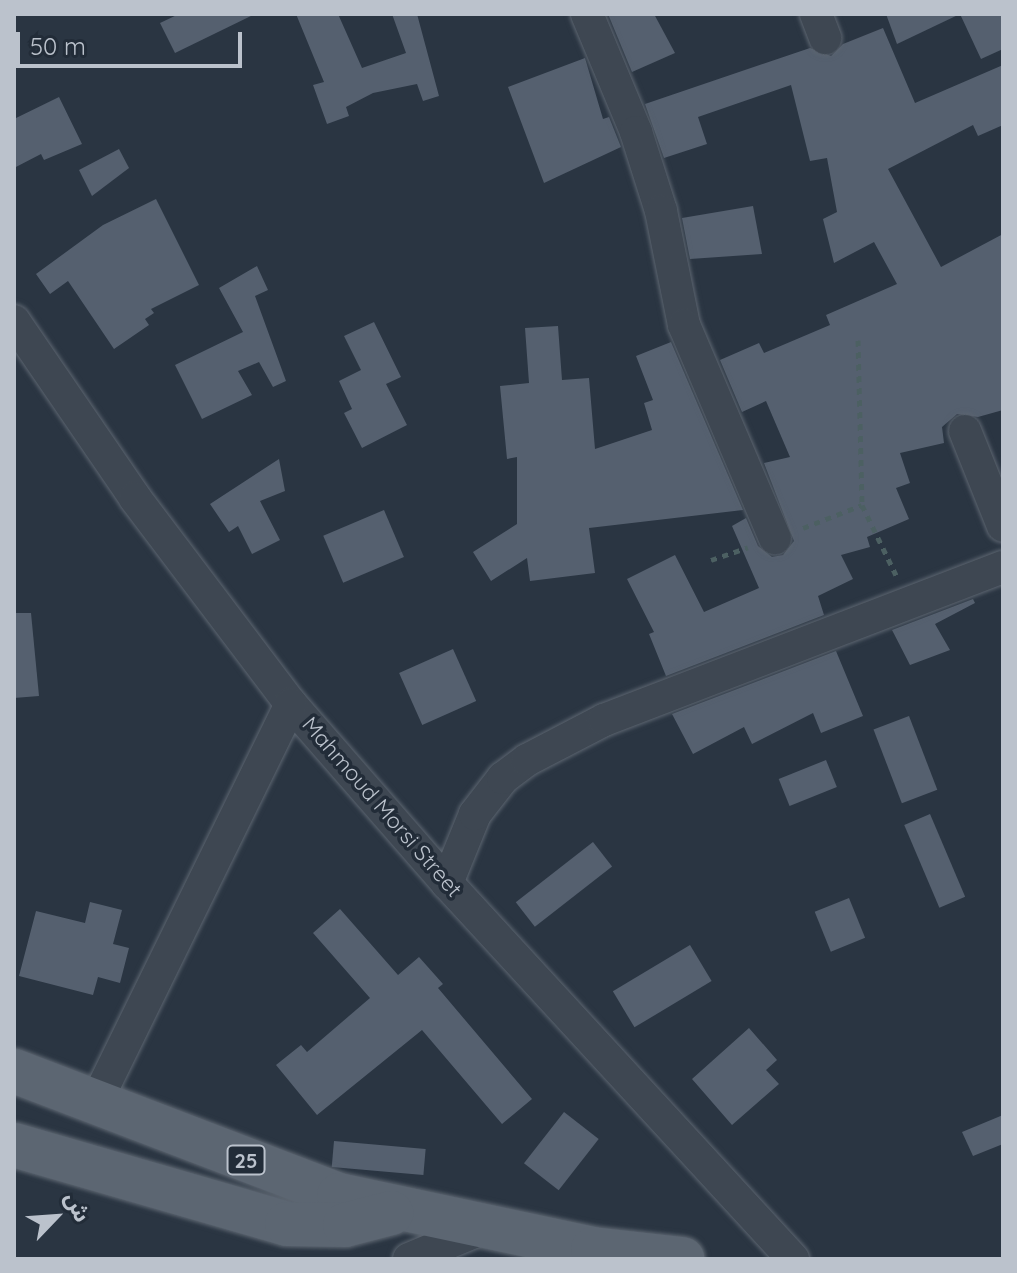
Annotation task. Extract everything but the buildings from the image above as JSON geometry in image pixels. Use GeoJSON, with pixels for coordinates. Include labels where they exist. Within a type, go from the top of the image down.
{"type":"FeatureCollection","features":[{"type":"Feature","properties":{"kind":"main road","name":"25"},"geometry":{"type":"LineString","coordinates":[[14,1071],[339,1195],[484,1228],[682,1259]]}},
{"type":"Feature","properties":{"kind":"main road"},"geometry":{"type":"LineString","coordinates":[[14,1145],[287,1224],[345,1225],[401,1210]]}},
{"type":"Feature","properties":{"kind":"street"},"geometry":{"type":"LineString","coordinates":[[587,14],[636,132],[661,211],[684,325],[775,538]]}},
{"type":"Feature","properties":{"kind":"street","name":"Mahmoud Morsi Street"},"geometry":{"type":"LineString","coordinates":[[14,321],[135,498],[291,704],[447,883],[793,1259]]}},
{"type":"Feature","properties":{"kind":"street"},"geometry":{"type":"LineString","coordinates":[[965,431],[1003,526]]}},
{"type":"Feature","properties":{"kind":"street"},"geometry":{"type":"LineString","coordinates":[[447,883],[475,814],[503,778],[527,760],[604,720],[823,633],[911,606],[1003,567]]}},
{"type":"Feature","properties":{"kind":"street"},"geometry":{"type":"LineString","coordinates":[[96,1102],[291,704]]}},
{"type":"Feature","properties":{"kind":"street"},"geometry":{"type":"LineString","coordinates":[[409,1259],[484,1228]]}},
{"type":"Feature","properties":{"kind":"path"},"geometry":{"type":"LineString","coordinates":[[858,340],[862,505],[911,606]]}}]}
